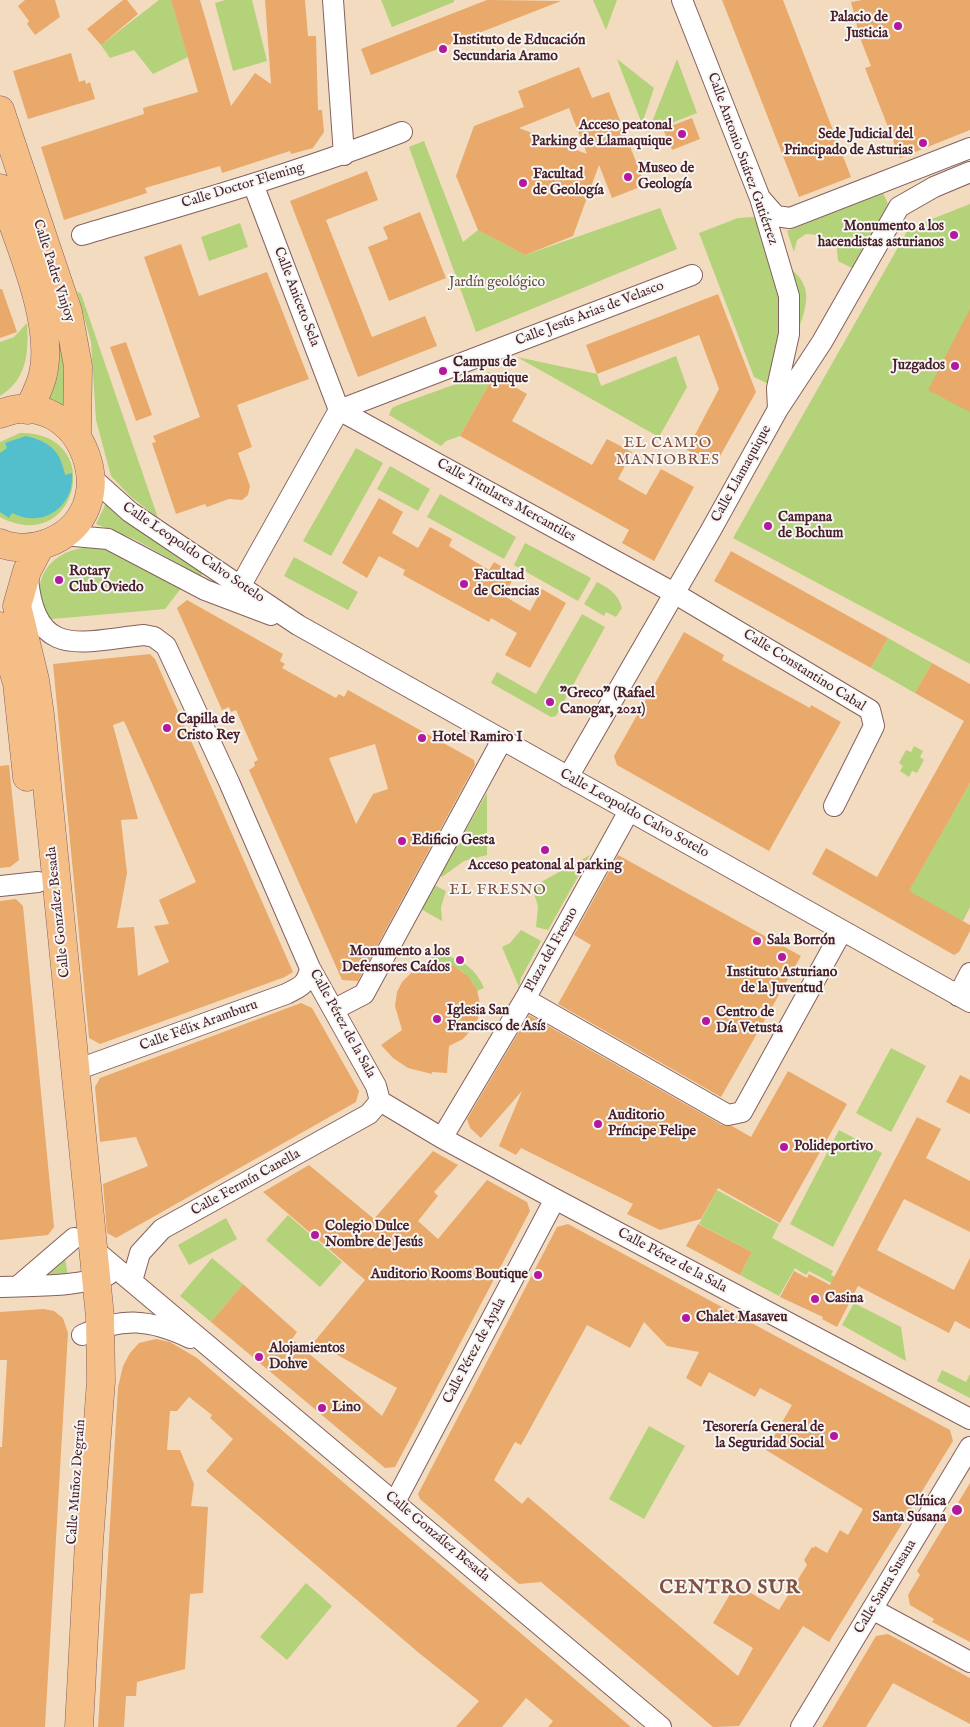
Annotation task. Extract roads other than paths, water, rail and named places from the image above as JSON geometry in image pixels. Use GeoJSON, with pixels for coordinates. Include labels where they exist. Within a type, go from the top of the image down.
{"type":"FeatureCollection","features":[{"type":"Feature","properties":{"kind":"highway","name":"Calle Padre Vinjoy"},"geometry":{"type":"LineString","coordinates":[[0,110],[68,312],[78,366],[77,436]]}},
{"type":"Feature","properties":{"kind":"highway","name":"Calle Padre Vinjoy"},"geometry":{"type":"LineString","coordinates":[[0,188],[38,299],[46,344],[42,378],[28,410]]}},
{"type":"Feature","properties":{"kind":"highway"},"geometry":{"type":"LineString","coordinates":[[0,414],[7,411],[28,410],[43,412],[63,423],[77,436],[88,456],[92,478]]}},
{"type":"Feature","properties":{"kind":"highway","name":"Calle González Besada"},"geometry":{"type":"LineString","coordinates":[[83,1243],[76,1070],[40,715],[35,680],[18,606],[27,570],[51,540],[75,524],[84,510],[90,494],[92,478]]}},
{"type":"Feature","properties":{"kind":"highway"},"geometry":{"type":"LineString","coordinates":[[0,543],[22,548],[51,540]]}},
{"type":"Feature","properties":{"kind":"highway","name":"Calle González Besada"},"geometry":{"type":"LineString","coordinates":[[0,626],[9,674],[38,882],[83,1243]]}},
{"type":"Feature","properties":{"kind":"highway","name":"Calle Muñoz Degraín"},"geometry":{"type":"LineString","coordinates":[[62,1727],[83,1381],[91,1331],[106,1279],[83,1243]]}},
{"type":"Feature","properties":{"kind":"highway","name":"Calle Muñoz Degraín"},"geometry":{"type":"LineString","coordinates":[[79,1727],[101,1381],[91,1331]]}},
{"type":"Feature","properties":{"kind":"street"},"geometry":{"type":"LineString","coordinates":[[332,0],[344,155]]}},
{"type":"Feature","properties":{"kind":"street","name":"Calle Antonio Suárez Gutiérrez"},"geometry":{"type":"LineString","coordinates":[[682,0],[760,198],[789,296],[789,334],[777,388],[778,409]]}},
{"type":"Feature","properties":{"kind":"street","name":"Calle Doctor Fleming"},"geometry":{"type":"LineString","coordinates":[[82,235],[344,155],[402,132]]}},
{"type":"Feature","properties":{"kind":"street"},"geometry":{"type":"LineString","coordinates":[[760,198],[776,216],[790,218],[970,148]]}},
{"type":"Feature","properties":{"kind":"street","name":"Calle Llamaquique"},"geometry":{"type":"LineString","coordinates":[[568,778],[778,409],[822,342],[899,207],[909,172]]}},
{"type":"Feature","properties":{"kind":"street"},"geometry":{"type":"LineString","coordinates":[[899,207],[934,187],[970,172]]}},
{"type":"Feature","properties":{"kind":"street","name":"Calle Aniceto Sela"},"geometry":{"type":"LineString","coordinates":[[253,184],[339,410]]}},
{"type":"Feature","properties":{"kind":"street","name":"Calle Jesús Arias de Velasco"},"geometry":{"type":"LineString","coordinates":[[339,410],[692,275]]}},
{"type":"Feature","properties":{"kind":"street"},"geometry":{"type":"LineString","coordinates":[[241,585],[339,410]]}},
{"type":"Feature","properties":{"kind":"street","name":"Calle Titulares Mercantiles"},"geometry":{"type":"LineString","coordinates":[[339,410],[674,593]]}},
{"type":"Feature","properties":{"kind":"street","name":"Calle Leopoldo Calvo Sotelo"},"geometry":{"type":"LineString","coordinates":[[92,478],[130,512],[298,625],[964,999]]}},
{"type":"Feature","properties":{"kind":"street","name":"Calle Leopoldo Calvo Sotelo"},"geometry":{"type":"LineString","coordinates":[[51,540],[108,539],[205,590],[298,625]]}},
{"type":"Feature","properties":{"kind":"street","name":"Calle Pérez de la Sala"},"geometry":{"type":"LineString","coordinates":[[27,570],[29,594],[36,615],[43,627],[55,637],[71,642],[144,635],[154,637],[166,646],[229,782],[310,968],[335,1009],[376,1086],[380,1101],[442,1138],[555,1199],[970,1419]]}},
{"type":"Feature","properties":{"kind":"street","name":"Calle Constantino Cabal"},"geometry":{"type":"LineString","coordinates":[[674,593],[870,710],[874,726],[834,806]]}},
{"type":"Feature","properties":{"kind":"street"},"geometry":{"type":"LineString","coordinates":[[335,1009],[364,994],[502,740]]}},
{"type":"Feature","properties":{"kind":"street","name":"Plaza del Fresno"},"geometry":{"type":"LineString","coordinates":[[442,1138],[525,999],[629,812]]}},
{"type":"Feature","properties":{"kind":"street"},"geometry":{"type":"LineString","coordinates":[[0,886],[38,882]]}},
{"type":"Feature","properties":{"kind":"street"},"geometry":{"type":"LineString","coordinates":[[525,999],[728,1115],[742,1112],[842,931]]}},
{"type":"Feature","properties":{"kind":"street","name":"Calle Félix Aramburu"},"geometry":{"type":"LineString","coordinates":[[76,1070],[286,994],[304,986],[308,979],[310,968]]}},
{"type":"Feature","properties":{"kind":"street"},"geometry":{"type":"LineString","coordinates":[[964,999],[970,973]]}},
{"type":"Feature","properties":{"kind":"street","name":"Calle Fermín Canella"},"geometry":{"type":"LineString","coordinates":[[106,1279],[140,1253],[162,1229],[369,1114],[380,1101]]}},
{"type":"Feature","properties":{"kind":"street","name":"Calle Pérez de Ayala"},"geometry":{"type":"LineString","coordinates":[[395,1502],[555,1199]]}},
{"type":"Feature","properties":{"kind":"street"},"geometry":{"type":"LineString","coordinates":[[9,1287],[83,1243]]}},
{"type":"Feature","properties":{"kind":"street","name":"Calle González Besada"},"geometry":{"type":"LineString","coordinates":[[83,1243],[106,1279],[212,1348],[661,1727]]}},
{"type":"Feature","properties":{"kind":"street"},"geometry":{"type":"LineString","coordinates":[[9,1287],[106,1279]]}},
{"type":"Feature","properties":{"kind":"street","name":"Calle González Besada"},"geometry":{"type":"LineString","coordinates":[[91,1331],[119,1322],[146,1322],[170,1328],[212,1348]]}},
{"type":"Feature","properties":{"kind":"street","name":"Calle Santa Susana"},"geometry":{"type":"LineString","coordinates":[[801,1727],[970,1447]]}},
{"type":"Feature","properties":{"kind":"street"},"geometry":{"type":"LineString","coordinates":[[872,1609],[970,1662]]}},
{"type":"Feature","properties":{"kind":"water"},"geometry":{"type":"Polygon","coordinates":[[[26,436],[42,441],[53,448],[60,459],[65,475],[72,473],[72,485],[62,505],[54,512],[34,518],[12,513],[9,518],[0,512],[0,453],[7,448],[5,443],[26,436]]]}},
{"type":"Feature","properties":{"kind":"place","name":"Palacio de Justicia"},"geometry":{"type":"Point","coordinates":[898,26]}},
{"type":"Feature","properties":{"kind":"place","name":"Instituto de Educación Secundaria Aramo"},"geometry":{"type":"Point","coordinates":[443,49]}},
{"type":"Feature","properties":{"kind":"place","name":"Acceso peatonal Parking de Llamaquique"},"geometry":{"type":"Point","coordinates":[682,134]}},
{"type":"Feature","properties":{"kind":"place","name":"Sede Judicial del Principado de Asturias"},"geometry":{"type":"Point","coordinates":[923,143]}},
{"type":"Feature","properties":{"kind":"place","name":"Museo de Geología"},"geometry":{"type":"Point","coordinates":[628,177]}},
{"type":"Feature","properties":{"kind":"place","name":"Facultad de Geología"},"geometry":{"type":"Point","coordinates":[523,183]}},
{"type":"Feature","properties":{"kind":"place","name":"Monumento a los hacendistas asturianos"},"geometry":{"type":"Point","coordinates":[954,235]}},
{"type":"Feature","properties":{"kind":"place","name":"Juzgados"},"geometry":{"type":"Point","coordinates":[955,366]}},
{"type":"Feature","properties":{"kind":"place","name":"Campus de Llamaquique"},"geometry":{"type":"Point","coordinates":[443,371]}},
{"type":"Feature","properties":{"kind":"place","name":"Campana de Bochum"},"geometry":{"type":"Point","coordinates":[768,526]}},
{"type":"Feature","properties":{"kind":"place","name":"Rotary Club Oviedo"},"geometry":{"type":"Point","coordinates":[59,580]}},
{"type":"Feature","properties":{"kind":"place","name":"Facultad de Ciencias"},"geometry":{"type":"Point","coordinates":[464,584]}},
{"type":"Feature","properties":{"kind":"place","name":"\"Greco\" (Rafael Canogar, 2021)"},"geometry":{"type":"Point","coordinates":[550,702]}},
{"type":"Feature","properties":{"kind":"place","name":"Capilla de Cristo Rey"},"geometry":{"type":"Point","coordinates":[167,728]}},
{"type":"Feature","properties":{"kind":"place","name":"Hotel Ramiro I"},"geometry":{"type":"Point","coordinates":[422,738]}},
{"type":"Feature","properties":{"kind":"place","name":"Edificio Gesta"},"geometry":{"type":"Point","coordinates":[402,841]}},
{"type":"Feature","properties":{"kind":"place","name":"Acceso peatonal al parking"},"geometry":{"type":"Point","coordinates":[545,850]}},
{"type":"Feature","properties":{"kind":"place","name":"Sala Borrón"},"geometry":{"type":"Point","coordinates":[757,941]}},
{"type":"Feature","properties":{"kind":"place","name":"Instituto Asturiano de la Juventud"},"geometry":{"type":"Point","coordinates":[782,957]}},
{"type":"Feature","properties":{"kind":"place","name":"Monumento a los Defensores Caídos"},"geometry":{"type":"Point","coordinates":[460,960]}},
{"type":"Feature","properties":{"kind":"place","name":"Iglesia San Francisco de Asís"},"geometry":{"type":"Point","coordinates":[437,1019]}},
{"type":"Feature","properties":{"kind":"place","name":"Centro de Día Vetusta"},"geometry":{"type":"Point","coordinates":[706,1021]}},
{"type":"Feature","properties":{"kind":"place","name":"Auditorio Príncipe Felipe"},"geometry":{"type":"Point","coordinates":[598,1124]}},
{"type":"Feature","properties":{"kind":"place","name":"Polideportivo"},"geometry":{"type":"Point","coordinates":[784,1147]}},
{"type":"Feature","properties":{"kind":"place","name":"Colegio Dulce Nombre de Jesús"},"geometry":{"type":"Point","coordinates":[315,1235]}},
{"type":"Feature","properties":{"kind":"place","name":"Auditorio Rooms Boutique"},"geometry":{"type":"Point","coordinates":[538,1275]}},
{"type":"Feature","properties":{"kind":"place","name":"Casina"},"geometry":{"type":"Point","coordinates":[815,1299]}},
{"type":"Feature","properties":{"kind":"place","name":"Chalet Masaveu"},"geometry":{"type":"Point","coordinates":[686,1318]}},
{"type":"Feature","properties":{"kind":"place","name":"Alojamientos Dohve"},"geometry":{"type":"Point","coordinates":[259,1357]}},
{"type":"Feature","properties":{"kind":"place","name":"Lino"},"geometry":{"type":"Point","coordinates":[322,1408]}},
{"type":"Feature","properties":{"kind":"place","name":"Tesorería General de la Seguridad Social"},"geometry":{"type":"Point","coordinates":[834,1436]}},
{"type":"Feature","properties":{"kind":"place","name":"Clínica Santa Susana"},"geometry":{"type":"Point","coordinates":[957,1510]}},
{"type":"Feature","properties":{"kind":"district","name":"EL CAMPO MANIOBRES"},"geometry":{"type":"Point","coordinates":[668,452]}},
{"type":"Feature","properties":{"kind":"district","name":"EL FRESNO"},"geometry":{"type":"Point","coordinates":[498,891]}},
{"type":"Feature","properties":{"kind":"district","name":"CENTRO SUR"},"geometry":{"type":"Point","coordinates":[730,1589]}},
{"type":"Feature","properties":{"kind":"park label","name":"Jardín geológico"},"geometry":{"type":"Point","coordinates":[497,283]}}]}
